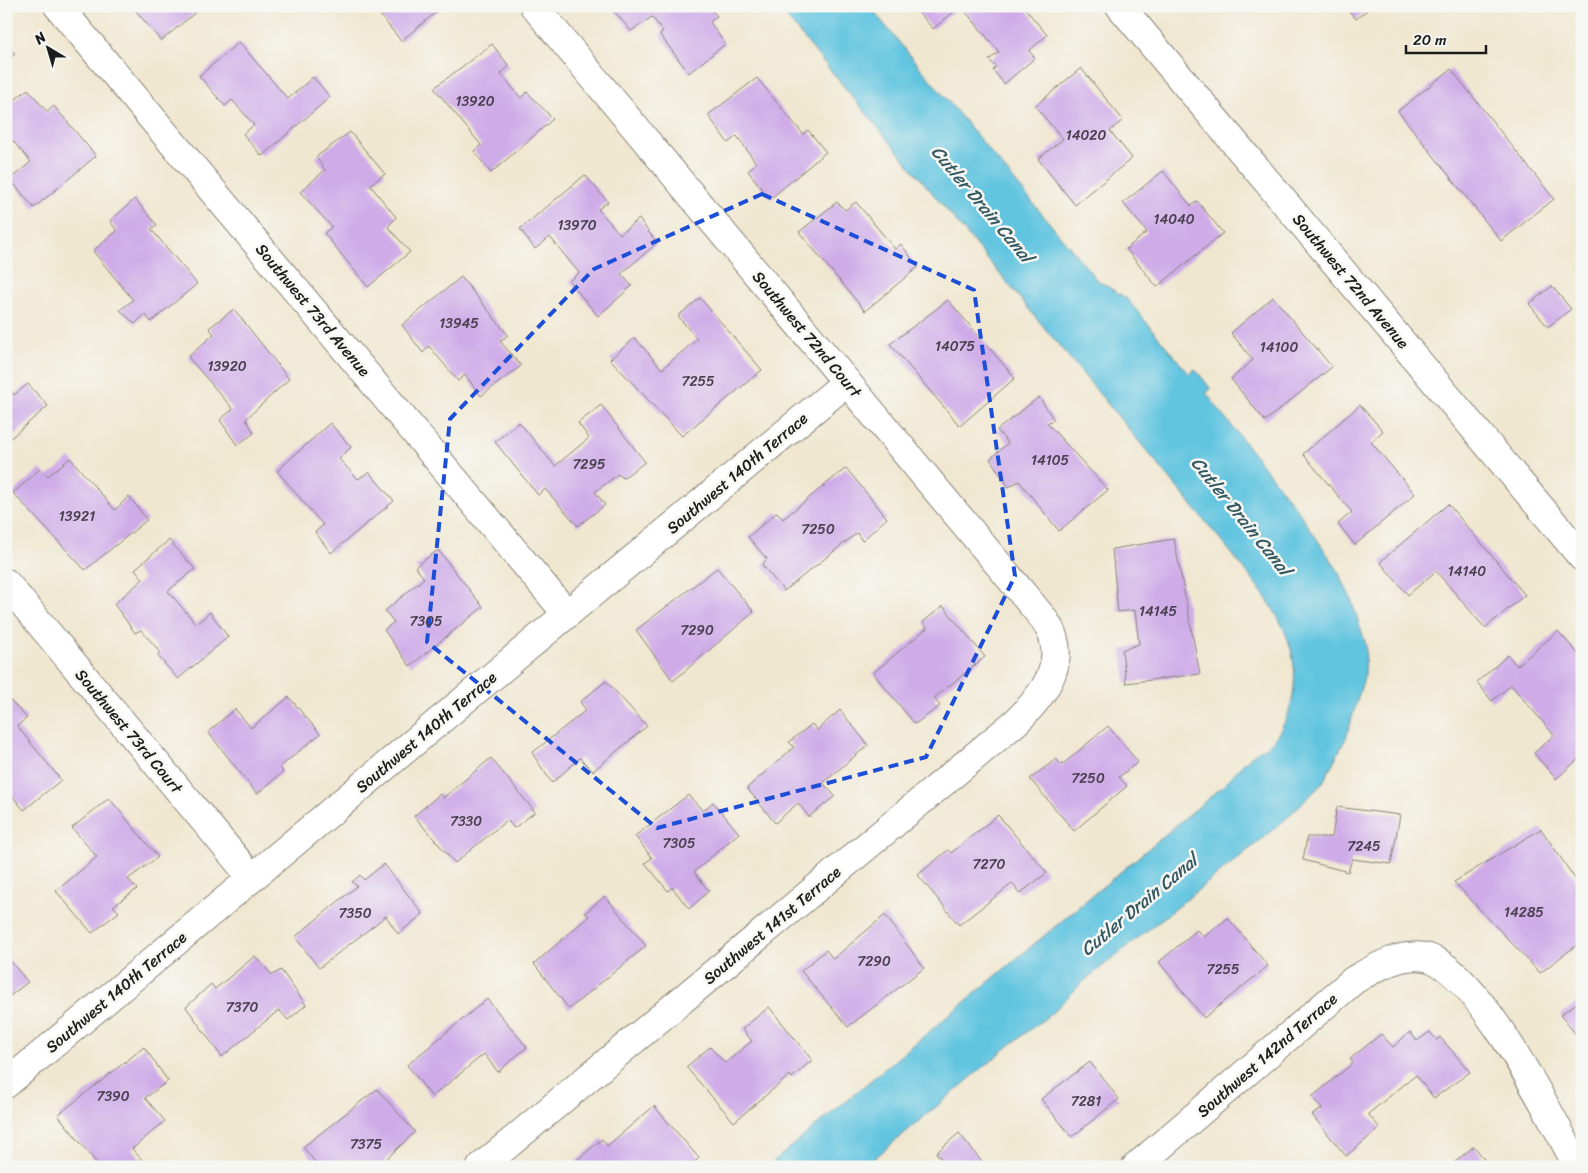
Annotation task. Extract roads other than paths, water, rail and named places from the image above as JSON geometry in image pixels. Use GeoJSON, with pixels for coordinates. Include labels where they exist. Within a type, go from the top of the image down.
{"type":"FeatureCollection","features":[{"type":"Feature","properties":{"kind":"street","name":"Southwest 73rd Avenue"},"geometry":{"type":"LineString","coordinates":[[58,6],[567,614]]}},
{"type":"Feature","properties":{"kind":"street","name":"Southwest 72nd Court"},"geometry":{"type":"LineString","coordinates":[[534,6],[1050,628],[1056,648],[1052,673]]}},
{"type":"Feature","properties":{"kind":"street","name":"Southwest 72nd Avenue"},"geometry":{"type":"LineString","coordinates":[[1120,6],[1582,556]]}},
{"type":"Feature","properties":{"kind":"street","name":"Southwest 140th Terrace"},"geometry":{"type":"LineString","coordinates":[[6,1084],[847,382]]}},
{"type":"Feature","properties":{"kind":"street","name":"Southwest 73rd Court"},"geometry":{"type":"LineString","coordinates":[[6,583],[252,878]]}},
{"type":"Feature","properties":{"kind":"street","name":"Southwest 141st Terrace"},"geometry":{"type":"LineString","coordinates":[[481,1167],[1016,722],[1038,698],[1052,673]]}},
{"type":"Feature","properties":{"kind":"street","name":"Southwest 142nd Terrace"},"geometry":{"type":"LineString","coordinates":[[1136,1167],[1354,980],[1381,965],[1405,957],[1426,957],[1441,964],[1479,1002],[1519,1059],[1578,1167]]}},
{"type":"Feature","properties":{"kind":"water","name":"Cutler Drain Canal"},"geometry":{"type":"Polygon","coordinates":[[[777,6],[869,6],[1096,279],[1127,299],[1189,374],[1195,369],[1211,389],[1206,393],[1296,508],[1337,569],[1351,599],[1366,645],[1365,674],[1346,738],[1322,784],[1277,827],[1084,981],[1052,1013],[1010,1045],[864,1167],[767,1167],[1221,788],[1251,757],[1266,748],[1282,728],[1288,715],[1293,695],[1294,673],[1292,652],[1285,632],[1265,596],[1252,579],[777,6]]]}}]}
